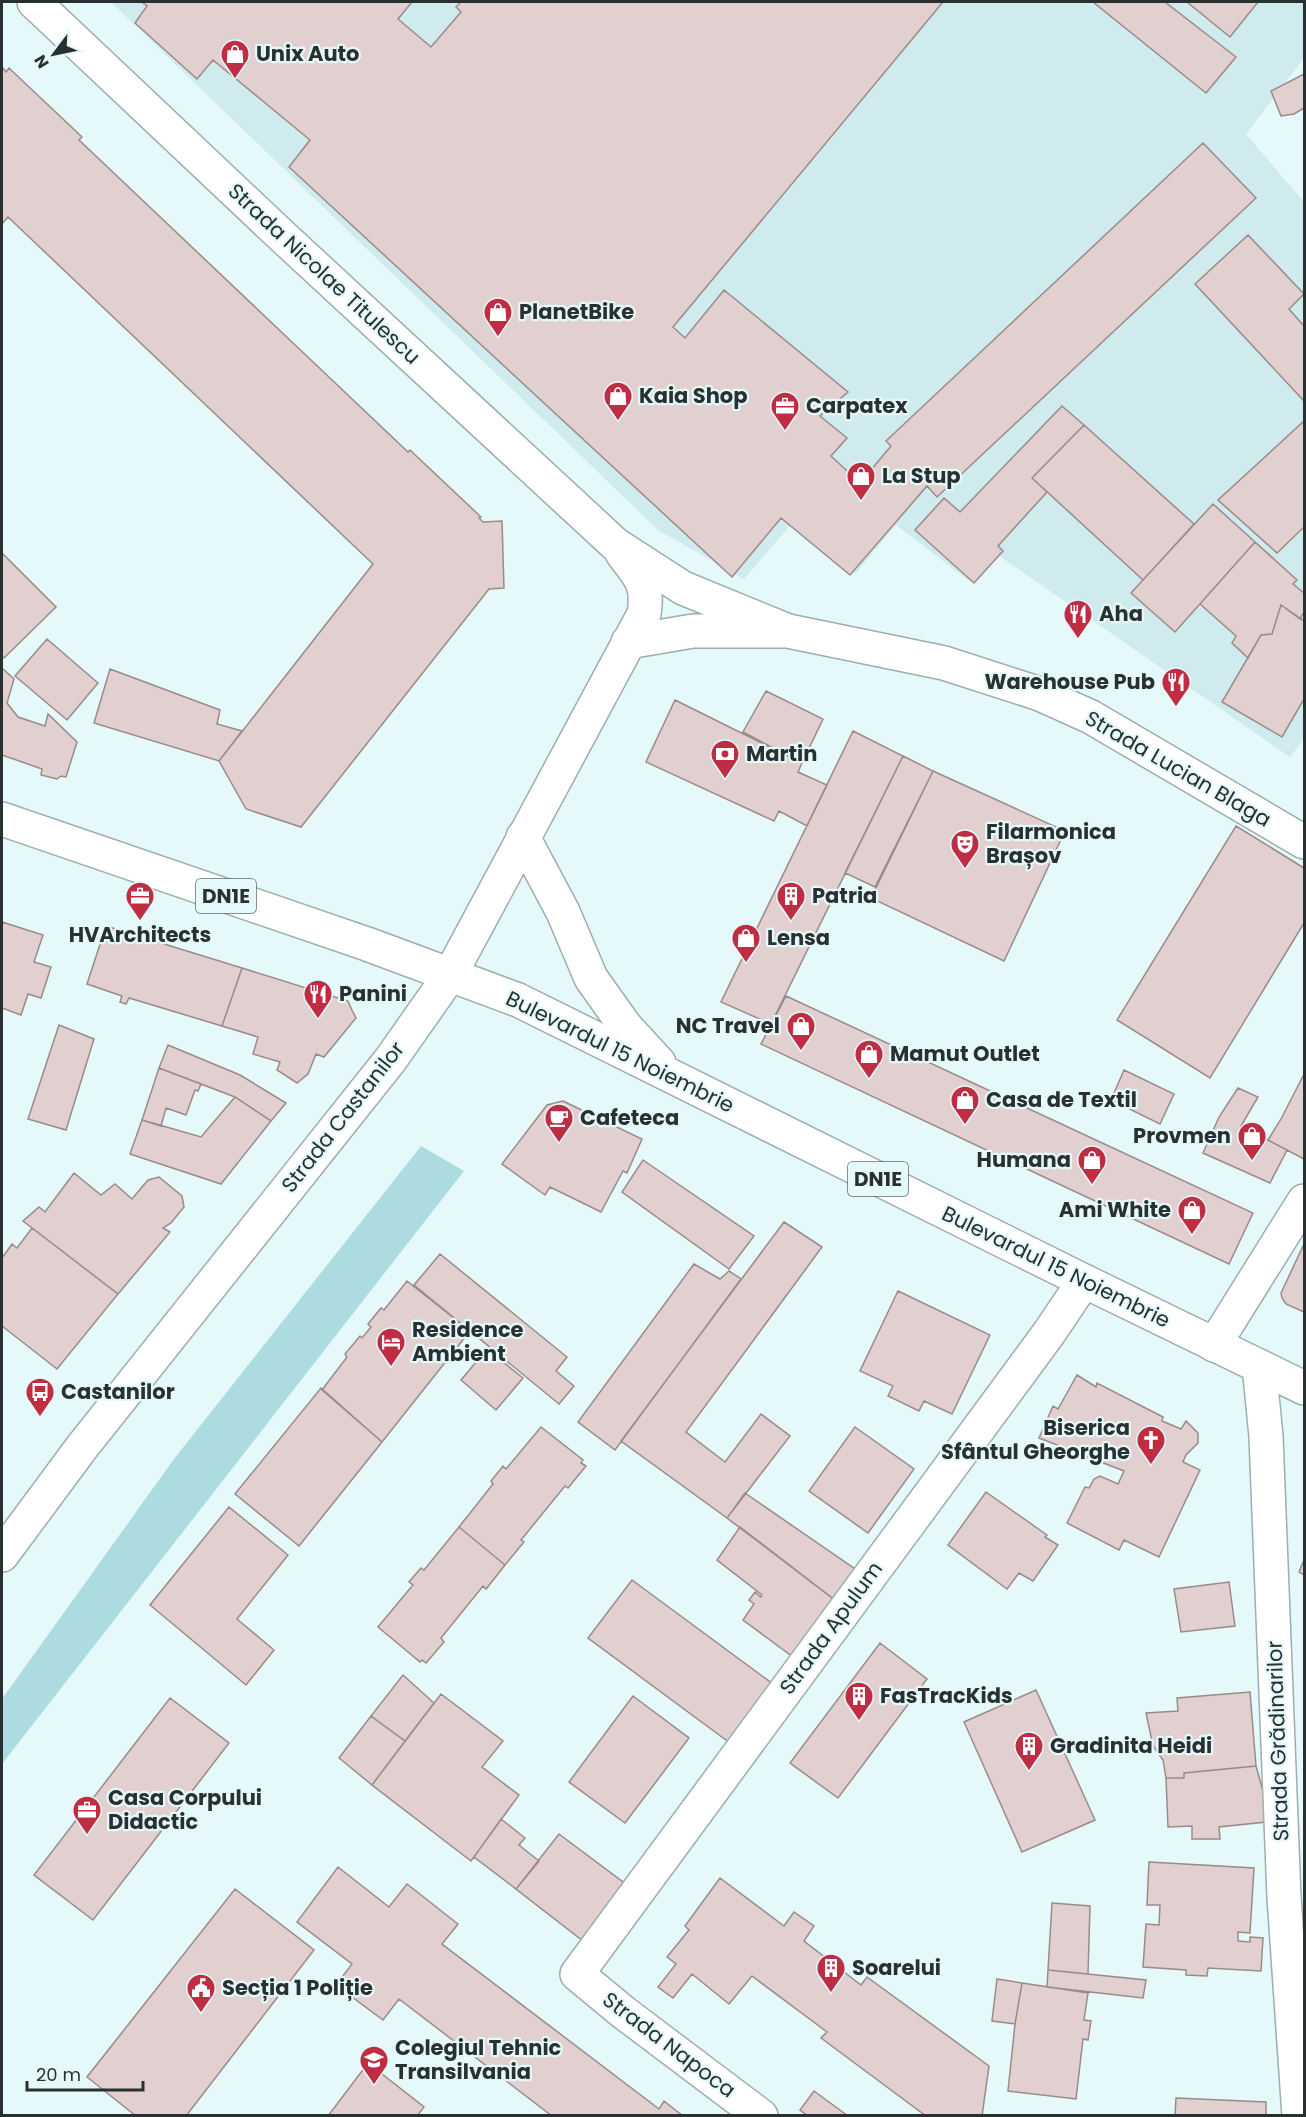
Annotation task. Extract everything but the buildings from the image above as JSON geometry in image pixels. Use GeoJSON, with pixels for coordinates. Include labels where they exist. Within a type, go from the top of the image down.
{"type":"FeatureCollection","features":[{"type":"Feature","properties":{"kind":"street","name":"Strada Nicolae Titulescu"},"geometry":{"type":"LineString","coordinates":[[34,2],[281,235],[615,544],[683,588],[788,631]]}},
{"type":"Feature","properties":{"kind":"street","name":"Strada Nicolae Titulescu"},"geometry":{"type":"LineString","coordinates":[[615,544],[643,582],[647,596],[645,614],[628,642]]}},
{"type":"Feature","properties":{"kind":"street","name":"Strada Lucian Blaga"},"geometry":{"type":"LineString","coordinates":[[628,642],[693,631],[788,631],[944,663],[1040,694],[1091,717],[1305,842]]}},
{"type":"Feature","properties":{"kind":"street","name":"Strada Castanilor"},"geometry":{"type":"LineString","coordinates":[[2,1555],[82,1447],[391,1059],[450,975],[628,642]]}},
{"type":"Feature","properties":{"kind":"street","name":"Bulevardul 15 Noiembrie"},"geometry":{"type":"LineString","coordinates":[[2,819],[518,1000],[1305,1388]]}},
{"type":"Feature","properties":{"kind":"street"},"geometry":{"type":"LineString","coordinates":[[523,837],[553,893],[591,978],[625,1026],[673,1078]]}},
{"type":"Feature","properties":{"kind":"street"},"geometry":{"type":"LineString","coordinates":[[1214,1345],[1305,1202]]}},
{"type":"Feature","properties":{"kind":"street","name":"Strada Apulum"},"geometry":{"type":"LineString","coordinates":[[577,1974],[1049,1333],[1084,1281]]}},
{"type":"Feature","properties":{"kind":"street","name":"Strada Grădinarilor"},"geometry":{"type":"LineString","coordinates":[[1259,1366],[1266,1437],[1284,1897],[1299,2115]]}},
{"type":"Feature","properties":{"kind":"street","name":"Strada Napoca"},"geometry":{"type":"LineString","coordinates":[[577,1974],[623,2012],[761,2115]]}},
{"type":"Feature","properties":{"kind":"shaded area","name":"Carpatex"},"geometry":{"type":"Polygon","coordinates":[[[111,2],[1304,2],[1304,58],[1246,134],[1304,202],[1304,739],[1290,757],[995,553],[969,581],[896,525],[855,574],[793,522],[744,579],[658,530],[111,2]]]}},
{"type":"Feature","properties":{"kind":"shaded area"},"geometry":{"type":"Polygon","coordinates":[[[421,1146],[464,1171],[2,1764],[2,1699],[174,1459],[421,1146]]]}},
{"type":"Feature","properties":{"kind":"place","name":"Unix Auto"},"geometry":{"type":"Point","coordinates":[235,80]}},
{"type":"Feature","properties":{"kind":"place","name":"PlanetBike"},"geometry":{"type":"Point","coordinates":[498,338]}},
{"type":"Feature","properties":{"kind":"place","name":"Kaia Shop"},"geometry":{"type":"Point","coordinates":[618,422]}},
{"type":"Feature","properties":{"kind":"place","name":"Carpatex"},"geometry":{"type":"Point","coordinates":[785,432]}},
{"type":"Feature","properties":{"kind":"place","name":"La Stup"},"geometry":{"type":"Point","coordinates":[861,502]}},
{"type":"Feature","properties":{"kind":"place","name":"Aha"},"geometry":{"type":"Point","coordinates":[1078,640]}},
{"type":"Feature","properties":{"kind":"place","name":"Warehouse Pub"},"geometry":{"type":"Point","coordinates":[1176,708]}},
{"type":"Feature","properties":{"kind":"place","name":"Martin"},"geometry":{"type":"Point","coordinates":[725,780]}},
{"type":"Feature","properties":{"kind":"place","name":"Filarmonica Brașov"},"geometry":{"type":"Point","coordinates":[965,870]}},
{"type":"Feature","properties":{"kind":"place","name":"HVArchitects"},"geometry":{"type":"Point","coordinates":[140,922]}},
{"type":"Feature","properties":{"kind":"place","name":"Patria"},"geometry":{"type":"Point","coordinates":[791,922]}},
{"type":"Feature","properties":{"kind":"place","name":"Lensa"},"geometry":{"type":"Point","coordinates":[746,964]}},
{"type":"Feature","properties":{"kind":"place","name":"Panini"},"geometry":{"type":"Point","coordinates":[318,1020]}},
{"type":"Feature","properties":{"kind":"place","name":"NC Travel"},"geometry":{"type":"Point","coordinates":[801,1052]}},
{"type":"Feature","properties":{"kind":"place","name":"Mamut Outlet"},"geometry":{"type":"Point","coordinates":[869,1080]}},
{"type":"Feature","properties":{"kind":"place","name":"Casa de Textil"},"geometry":{"type":"Point","coordinates":[965,1126]}},
{"type":"Feature","properties":{"kind":"place","name":"Cafeteca"},"geometry":{"type":"Point","coordinates":[559,1144]}},
{"type":"Feature","properties":{"kind":"place","name":"Provmen"},"geometry":{"type":"Point","coordinates":[1252,1162]}},
{"type":"Feature","properties":{"kind":"place","name":"Humana"},"geometry":{"type":"Point","coordinates":[1092,1186]}},
{"type":"Feature","properties":{"kind":"place","name":"Ami White"},"geometry":{"type":"Point","coordinates":[1192,1236]}},
{"type":"Feature","properties":{"kind":"place","name":"Residence Ambient"},"geometry":{"type":"Point","coordinates":[391,1368]}},
{"type":"Feature","properties":{"kind":"place","name":"Castanilor"},"geometry":{"type":"Point","coordinates":[40,1418]}},
{"type":"Feature","properties":{"kind":"place","name":"Biserica Sfântul Gheorghe"},"geometry":{"type":"Point","coordinates":[1151,1466]}},
{"type":"Feature","properties":{"kind":"place","name":"FasTracKids"},"geometry":{"type":"Point","coordinates":[859,1722]}},
{"type":"Feature","properties":{"kind":"place","name":"Gradinita Heidi"},"geometry":{"type":"Point","coordinates":[1029,1772]}},
{"type":"Feature","properties":{"kind":"place","name":"Casa Corpului Didactic"},"geometry":{"type":"Point","coordinates":[87,1836]}},
{"type":"Feature","properties":{"kind":"place","name":"Soarelui"},"geometry":{"type":"Point","coordinates":[831,1994]}},
{"type":"Feature","properties":{"kind":"place","name":"Secția 1 Poliție"},"geometry":{"type":"Point","coordinates":[201,2014]}},
{"type":"Feature","properties":{"kind":"place","name":"Colegiul Tehnic Transilvania"},"geometry":{"type":"Point","coordinates":[374,2086]}}]}
